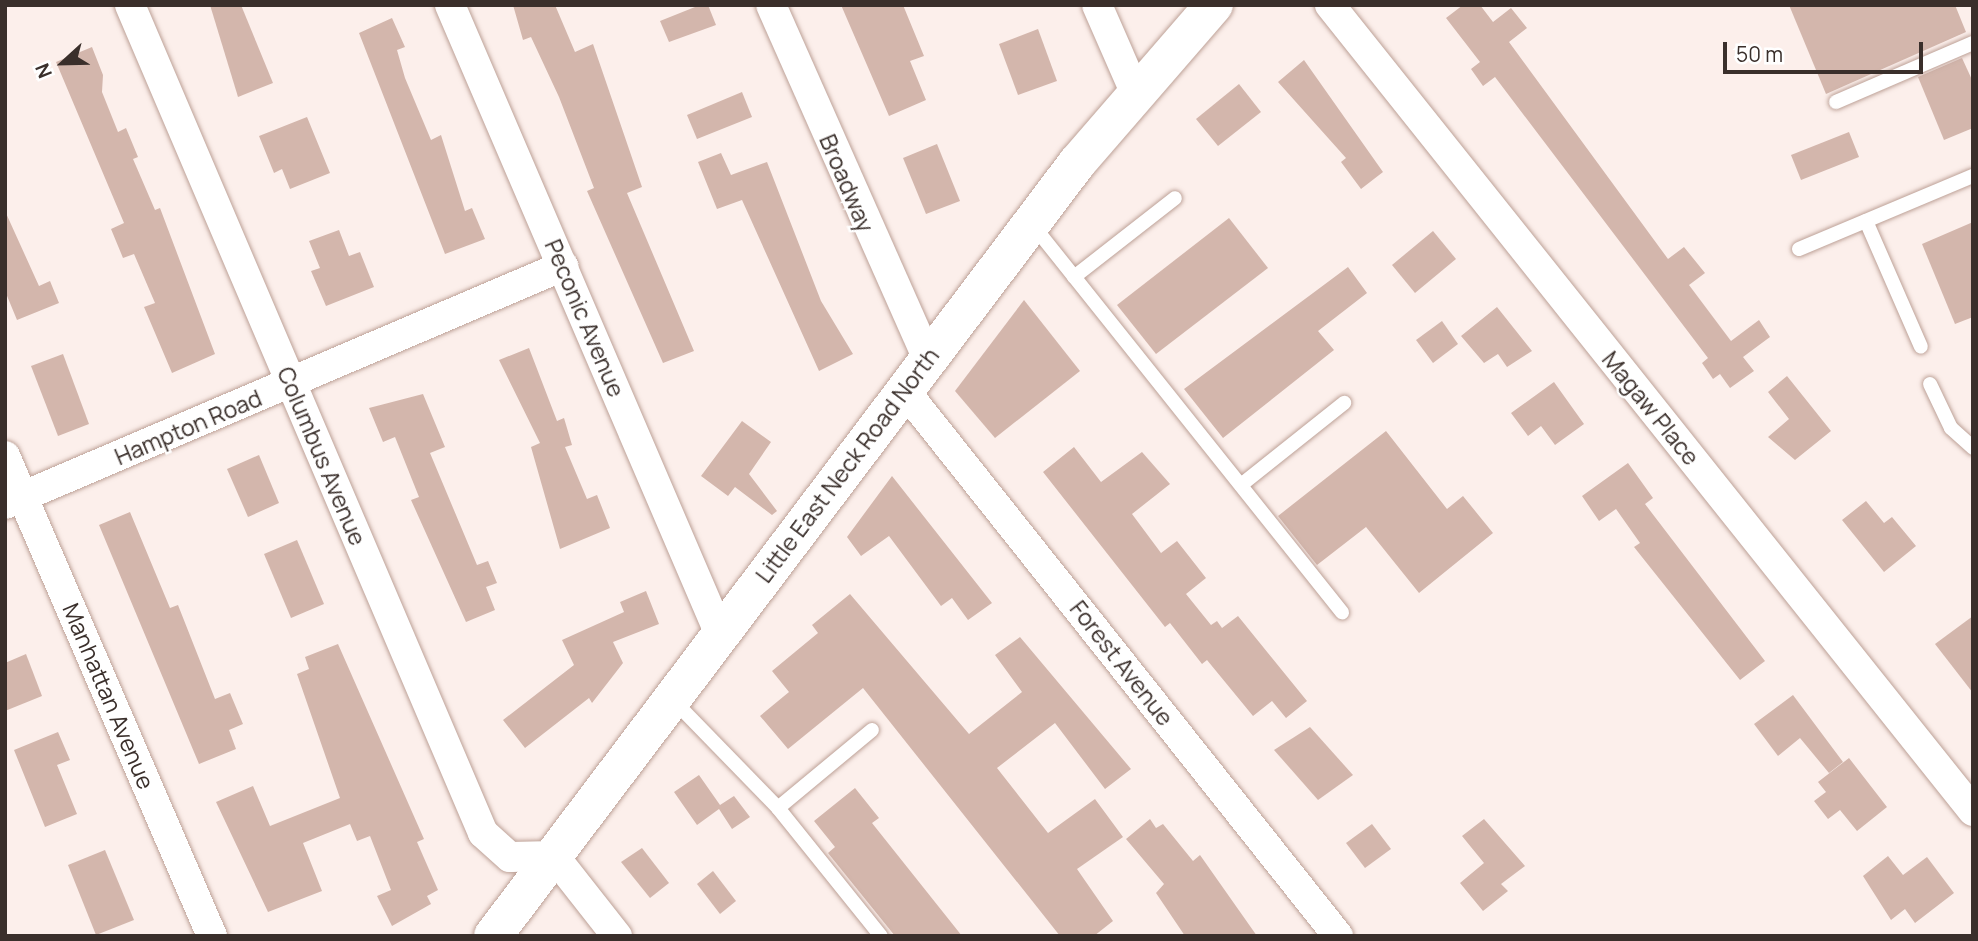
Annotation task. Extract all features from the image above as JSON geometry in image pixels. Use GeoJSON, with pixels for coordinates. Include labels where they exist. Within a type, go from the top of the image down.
{"type":"FeatureCollection","features":[{"type":"Feature","properties":{"kind":"main road","name":"Little East Neck Road North"},"geometry":{"type":"LineString","coordinates":[[493,936],[719,632],[1031,223],[1135,92],[1214,5]]}},
{"type":"Feature","properties":{"kind":"street","name":"Columbus Avenue"},"geometry":{"type":"LineString","coordinates":[[130,5],[483,833],[510,857],[554,856]]}},
{"type":"Feature","properties":{"kind":"street","name":"Peconic Avenue"},"geometry":{"type":"LineString","coordinates":[[450,5],[719,632]]}},
{"type":"Feature","properties":{"kind":"street","name":"Broadway"},"geometry":{"type":"LineString","coordinates":[[771,5],[928,359]]}},
{"type":"Feature","properties":{"kind":"street"},"geometry":{"type":"LineString","coordinates":[[1097,5],[1135,92]]}},
{"type":"Feature","properties":{"kind":"street","name":"Magaw Place"},"geometry":{"type":"LineString","coordinates":[[1330,5],[1973,811]]}},
{"type":"Feature","properties":{"kind":"street","name":"Hampton Road"},"geometry":{"type":"LineString","coordinates":[[14,500],[563,266]]}},
{"type":"Feature","properties":{"kind":"street","name":"Forest Avenue"},"geometry":{"type":"LineString","coordinates":[[905,391],[1338,936]]}},
{"type":"Feature","properties":{"kind":"street","name":"Manhattan Avenue"},"geometry":{"type":"LineString","coordinates":[[5,456],[14,500],[212,936]]}},
{"type":"Feature","properties":{"kind":"street"},"geometry":{"type":"LineString","coordinates":[[554,856],[617,936]]}},
{"type":"Feature","properties":{"kind":"lane"},"geometry":{"type":"LineString","coordinates":[[1836,102],[1973,43]]}},
{"type":"Feature","properties":{"kind":"lane"},"geometry":{"type":"LineString","coordinates":[[1799,249],[1973,176]]}},
{"type":"Feature","properties":{"kind":"lane"},"geometry":{"type":"LineString","coordinates":[[1074,276],[1175,198]]}},
{"type":"Feature","properties":{"kind":"lane"},"geometry":{"type":"LineString","coordinates":[[1866,221],[1921,347]]}},
{"type":"Feature","properties":{"kind":"lane"},"geometry":{"type":"LineString","coordinates":[[1031,223],[1342,611]]}},
{"type":"Feature","properties":{"kind":"lane"},"geometry":{"type":"LineString","coordinates":[[1930,384],[1951,428],[1973,448]]}},
{"type":"Feature","properties":{"kind":"lane"},"geometry":{"type":"LineString","coordinates":[[1241,485],[1344,403]]}},
{"type":"Feature","properties":{"kind":"lane"},"geometry":{"type":"LineString","coordinates":[[671,698],[778,808],[881,936]]}},
{"type":"Feature","properties":{"kind":"lane"},"geometry":{"type":"LineString","coordinates":[[778,808],[872,730]]}},
{"type":"Feature","properties":{"kind":"building"},"geometry":{"type":"Polygon","coordinates":[[[210,5],[241,5],[273,83],[238,97],[210,5]]]}},
{"type":"Feature","properties":{"kind":"building"},"geometry":{"type":"Polygon","coordinates":[[[513,5],[555,5],[575,52],[593,44],[642,187],[627,193],[694,351],[663,363],[587,191],[594,188],[559,97],[531,37],[523,40],[513,5]]]}},
{"type":"Feature","properties":{"kind":"building"},"geometry":{"type":"Polygon","coordinates":[[[700,5],[708,5],[716,25],[669,42],[660,21],[700,5]]]}},
{"type":"Feature","properties":{"kind":"building"},"geometry":{"type":"Polygon","coordinates":[[[841,5],[903,5],[924,56],[910,61],[926,100],[889,116],[841,5]]]}},
{"type":"Feature","properties":{"kind":"building"},"geometry":{"type":"Polygon","coordinates":[[[1463,5],[1480,5],[1493,22],[1511,8],[1527,28],[1509,42],[1668,259],[1684,247],[1705,273],[1689,285],[1731,341],[1759,320],[1770,337],[1743,357],[1754,371],[1730,388],[1720,374],[1713,379],[1702,363],[1708,358],[1495,77],[1483,86],[1471,69],[1480,62],[1446,18],[1463,5]]]}},
{"type":"Feature","properties":{"kind":"building"},"geometry":{"type":"Polygon","coordinates":[[[1789,5],[1955,5],[1966,32],[1826,94],[1789,5]]]}},
{"type":"Feature","properties":{"kind":"building"},"geometry":{"type":"Polygon","coordinates":[[[392,18],[405,47],[397,50],[405,78],[431,140],[441,135],[465,211],[472,208],[485,239],[445,254],[359,33],[392,18]]]}},
{"type":"Feature","properties":{"kind":"building"},"geometry":{"type":"Polygon","coordinates":[[[1038,29],[1057,81],[1018,95],[999,44],[1038,29]]]}},
{"type":"Feature","properties":{"kind":"building"},"geometry":{"type":"Polygon","coordinates":[[[92,47],[103,75],[102,92],[118,132],[126,128],[138,157],[133,159],[155,210],[160,208],[215,354],[172,373],[144,307],[155,303],[134,254],[123,258],[111,229],[124,223],[56,62],[92,47]]]}},
{"type":"Feature","properties":{"kind":"building"},"geometry":{"type":"Polygon","coordinates":[[[1962,58],[1973,82],[1973,128],[1944,140],[1918,77],[1962,58]]]}},
{"type":"Feature","properties":{"kind":"building"},"geometry":{"type":"Polygon","coordinates":[[[1304,60],[1383,172],[1361,189],[1341,162],[1346,158],[1278,82],[1304,60]]]}},
{"type":"Feature","properties":{"kind":"building"},"geometry":{"type":"Polygon","coordinates":[[[1239,84],[1261,112],[1218,146],[1196,119],[1239,84]]]}},
{"type":"Feature","properties":{"kind":"building"},"geometry":{"type":"Polygon","coordinates":[[[742,92],[752,117],[697,139],[687,115],[742,92]]]}},
{"type":"Feature","properties":{"kind":"building"},"geometry":{"type":"Polygon","coordinates":[[[307,117],[330,173],[290,189],[282,169],[274,173],[259,136],[307,117]]]}},
{"type":"Feature","properties":{"kind":"building"},"geometry":{"type":"Polygon","coordinates":[[[1849,132],[1859,157],[1801,180],[1791,155],[1849,132]]]}},
{"type":"Feature","properties":{"kind":"building"},"geometry":{"type":"Polygon","coordinates":[[[937,144],[960,201],[926,214],[903,158],[937,144]]]}},
{"type":"Feature","properties":{"kind":"building"},"geometry":{"type":"Polygon","coordinates":[[[721,153],[731,175],[767,162],[821,301],[853,354],[819,371],[742,200],[717,209],[698,162],[721,153]]]}},
{"type":"Feature","properties":{"kind":"building"},"geometry":{"type":"Polygon","coordinates":[[[5,211],[39,286],[50,281],[59,303],[17,320],[5,291],[5,211]]]}},
{"type":"Feature","properties":{"kind":"building"},"geometry":{"type":"Polygon","coordinates":[[[1229,218],[1268,268],[1156,354],[1117,305],[1229,218]]]}},
{"type":"Feature","properties":{"kind":"building"},"geometry":{"type":"Polygon","coordinates":[[[1973,222],[1973,317],[1955,324],[1922,244],[1973,222]]]}},
{"type":"Feature","properties":{"kind":"building"},"geometry":{"type":"Polygon","coordinates":[[[339,230],[349,256],[360,252],[374,287],[326,306],[311,271],[320,268],[309,241],[339,230]]]}},
{"type":"Feature","properties":{"kind":"building"},"geometry":{"type":"Polygon","coordinates":[[[1433,231],[1456,259],[1415,293],[1392,265],[1433,231]]]}},
{"type":"Feature","properties":{"kind":"building"},"geometry":{"type":"Polygon","coordinates":[[[1348,267],[1367,293],[1318,331],[1334,350],[1223,438],[1184,389],[1348,267]]]}},
{"type":"Feature","properties":{"kind":"building"},"geometry":{"type":"Polygon","coordinates":[[[1024,300],[1080,371],[995,438],[955,391],[1024,300]]]}},
{"type":"Feature","properties":{"kind":"building"},"geometry":{"type":"Polygon","coordinates":[[[1497,307],[1532,351],[1507,367],[1498,354],[1484,363],[1461,336],[1497,307]]]}},
{"type":"Feature","properties":{"kind":"building"},"geometry":{"type":"Polygon","coordinates":[[[1442,321],[1458,344],[1433,363],[1416,340],[1442,321]]]}},
{"type":"Feature","properties":{"kind":"building"},"geometry":{"type":"Polygon","coordinates":[[[529,348],[557,421],[564,418],[572,445],[565,447],[587,499],[597,495],[610,528],[560,549],[531,447],[540,443],[499,360],[529,348]]]}},
{"type":"Feature","properties":{"kind":"building"},"geometry":{"type":"Polygon","coordinates":[[[63,354],[89,424],[58,436],[31,366],[63,354]]]}},
{"type":"Feature","properties":{"kind":"building"},"geometry":{"type":"Polygon","coordinates":[[[1787,376],[1831,431],[1795,460],[1768,437],[1789,419],[1768,392],[1787,376]]]}},
{"type":"Feature","properties":{"kind":"building"},"geometry":{"type":"Polygon","coordinates":[[[1554,382],[1584,424],[1555,445],[1541,426],[1528,436],[1511,413],[1554,382]]]}},
{"type":"Feature","properties":{"kind":"building"},"geometry":{"type":"Polygon","coordinates":[[[423,394],[445,447],[430,453],[477,565],[488,561],[497,583],[486,587],[495,610],[466,622],[411,500],[419,497],[395,437],[383,442],[369,408],[423,394]]]}},
{"type":"Feature","properties":{"kind":"building"},"geometry":{"type":"Polygon","coordinates":[[[742,421],[771,442],[749,474],[777,511],[772,515],[735,487],[728,496],[701,476],[742,421]]]}},
{"type":"Feature","properties":{"kind":"building"},"geometry":{"type":"Polygon","coordinates":[[[1386,431],[1447,509],[1463,496],[1493,533],[1419,593],[1366,527],[1317,565],[1278,516],[1386,431]]]}},
{"type":"Feature","properties":{"kind":"building"},"geometry":{"type":"Polygon","coordinates":[[[1074,447],[1101,482],[1142,452],[1170,484],[1132,514],[1161,553],[1177,541],[1206,578],[1186,594],[1211,625],[1217,621],[1222,628],[1238,616],[1307,701],[1286,718],[1272,701],[1253,716],[1207,660],[1202,664],[1170,623],[1165,627],[1043,472],[1074,447]]]}},
{"type":"Feature","properties":{"kind":"building"},"geometry":{"type":"Polygon","coordinates":[[[259,455],[279,503],[248,517],[227,469],[259,455]]]}},
{"type":"Feature","properties":{"kind":"building"},"geometry":{"type":"Polygon","coordinates":[[[1628,463],[1653,498],[1645,504],[1765,661],[1740,680],[1634,547],[1640,543],[1616,509],[1599,521],[1582,496],[1628,463]]]}},
{"type":"Feature","properties":{"kind":"building"},"geometry":{"type":"Polygon","coordinates":[[[892,476],[992,603],[968,620],[952,598],[941,606],[889,536],[861,556],[847,537],[892,476]]]}},
{"type":"Feature","properties":{"kind":"building"},"geometry":{"type":"Polygon","coordinates":[[[1866,501],[1884,523],[1892,517],[1916,546],[1884,572],[1842,520],[1866,501]]]}},
{"type":"Feature","properties":{"kind":"building"},"geometry":{"type":"Polygon","coordinates":[[[130,512],[170,608],[178,605],[215,699],[230,693],[243,724],[229,730],[236,749],[199,764],[99,525],[130,512]]]}},
{"type":"Feature","properties":{"kind":"building"},"geometry":{"type":"Polygon","coordinates":[[[297,540],[324,604],[291,618],[264,554],[297,540]]]}},
{"type":"Feature","properties":{"kind":"building"},"geometry":{"type":"Polygon","coordinates":[[[646,591],[659,624],[613,642],[623,663],[592,703],[589,698],[525,748],[503,720],[574,665],[562,640],[624,612],[620,602],[646,591]]]}},
{"type":"Feature","properties":{"kind":"building"},"geometry":{"type":"Polygon","coordinates":[[[850,594],[969,734],[1022,692],[995,655],[1020,637],[1131,769],[1105,789],[1055,723],[997,768],[1048,833],[1095,799],[1123,837],[1077,869],[1113,921],[1094,936],[1060,936],[863,688],[788,749],[760,716],[789,692],[772,671],[818,633],[812,625],[850,594]]]}},
{"type":"Feature","properties":{"kind":"building"},"geometry":{"type":"Polygon","coordinates":[[[1973,616],[1973,693],[1935,644],[1973,616]]]}},
{"type":"Feature","properties":{"kind":"building"},"geometry":{"type":"Polygon","coordinates":[[[338,644],[424,839],[417,842],[438,890],[427,896],[431,904],[392,926],[377,896],[391,890],[370,836],[357,841],[350,824],[303,843],[322,891],[268,912],[216,802],[253,786],[270,826],[340,798],[297,674],[309,669],[305,657],[338,644]]]}},
{"type":"Feature","properties":{"kind":"building"},"geometry":{"type":"Polygon","coordinates":[[[26,654],[42,696],[5,711],[5,663],[26,654]]]}},
{"type":"Feature","properties":{"kind":"building"},"geometry":{"type":"Polygon","coordinates":[[[1793,695],[1843,762],[1829,773],[1800,738],[1778,756],[1754,724],[1793,695]]]}},
{"type":"Feature","properties":{"kind":"building"},"geometry":{"type":"Polygon","coordinates":[[[1310,727],[1353,775],[1318,800],[1274,750],[1310,727]]]}},
{"type":"Feature","properties":{"kind":"building"},"geometry":{"type":"Polygon","coordinates":[[[58,732],[70,760],[57,765],[77,814],[45,827],[14,750],[58,732]]]}},
{"type":"Feature","properties":{"kind":"building"},"geometry":{"type":"Polygon","coordinates":[[[1849,758],[1887,807],[1857,831],[1840,810],[1828,819],[1814,801],[1826,792],[1818,782],[1849,758]]]}},
{"type":"Feature","properties":{"kind":"building"},"geometry":{"type":"Polygon","coordinates":[[[699,775],[720,805],[734,796],[750,817],[732,829],[719,809],[697,825],[674,792],[699,775]]]}},
{"type":"Feature","properties":{"kind":"building"},"geometry":{"type":"Polygon","coordinates":[[[855,788],[879,818],[872,823],[962,936],[895,936],[828,853],[835,847],[814,821],[855,788]]]}},
{"type":"Feature","properties":{"kind":"building"},"geometry":{"type":"Polygon","coordinates":[[[1150,819],[1156,828],[1163,824],[1193,861],[1200,855],[1257,936],[1185,936],[1156,893],[1164,884],[1126,839],[1150,819]]]}},
{"type":"Feature","properties":{"kind":"building"},"geometry":{"type":"Polygon","coordinates":[[[1484,819],[1525,866],[1501,884],[1508,891],[1483,911],[1460,883],[1484,863],[1462,836],[1484,819]]]}},
{"type":"Feature","properties":{"kind":"building"},"geometry":{"type":"Polygon","coordinates":[[[1372,824],[1391,849],[1365,868],[1346,843],[1372,824]]]}},
{"type":"Feature","properties":{"kind":"building"},"geometry":{"type":"Polygon","coordinates":[[[642,848],[669,883],[650,898],[621,862],[642,848]]]}},
{"type":"Feature","properties":{"kind":"building"},"geometry":{"type":"Polygon","coordinates":[[[105,850],[134,920],[96,935],[68,865],[105,850]]]}},
{"type":"Feature","properties":{"kind":"building"},"geometry":{"type":"Polygon","coordinates":[[[1888,856],[1903,875],[1927,857],[1954,893],[1915,923],[1905,909],[1891,920],[1863,876],[1888,856]]]}},
{"type":"Feature","properties":{"kind":"building"},"geometry":{"type":"Polygon","coordinates":[[[713,871],[736,901],[720,914],[697,884],[713,871]]]}}]}
